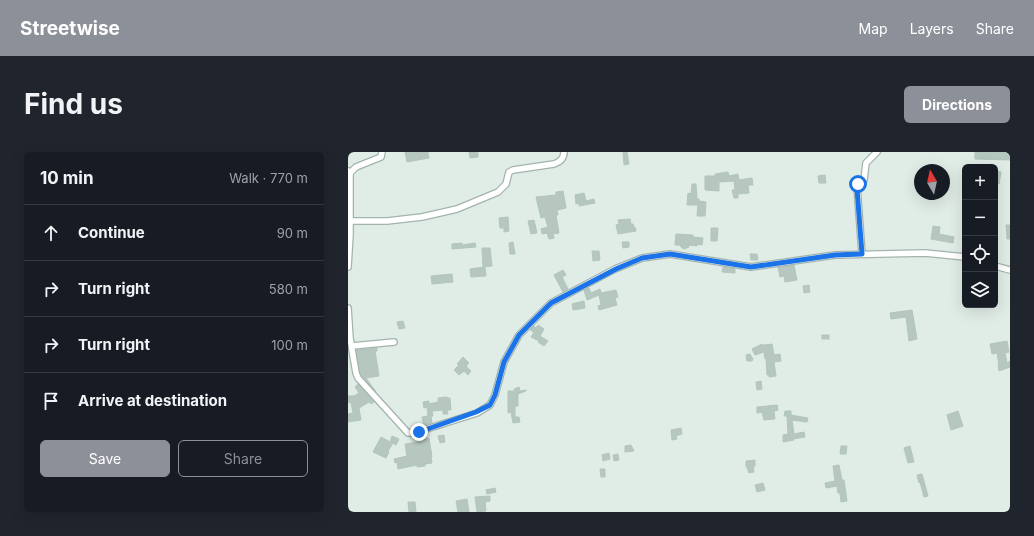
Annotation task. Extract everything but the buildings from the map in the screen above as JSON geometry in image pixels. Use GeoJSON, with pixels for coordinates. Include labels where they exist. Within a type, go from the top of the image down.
{"type":"FeatureCollection","features":[{"type":"Feature","properties":{"kind":"street"},"geometry":{"type":"LineString","coordinates":[[348,267],[350,236],[349,172],[356,167],[381,157],[382,152]]}},
{"type":"Feature","properties":{"kind":"street"},"geometry":{"type":"LineString","coordinates":[[350,221],[394,221],[422,217],[457,209],[498,192],[506,184],[510,172],[513,170],[554,164],[559,162],[564,156],[564,152]]}},
{"type":"Feature","properties":{"kind":"street"},"geometry":{"type":"LineString","coordinates":[[862,254],[857,186],[864,180],[866,163],[876,152]]}},
{"type":"Feature","properties":{"kind":"street"},"geometry":{"type":"LineString","coordinates":[[348,308],[354,365],[358,378],[408,433],[419,432],[476,412],[490,405],[495,395],[504,362],[519,335],[551,303],[616,269],[642,258],[670,254],[751,267],[835,255],[925,253],[962,257]]}},
{"type":"Feature","properties":{"kind":"street"},"geometry":{"type":"LineString","coordinates":[[998,267],[1010,270]]}},
{"type":"Feature","properties":{"kind":"street"},"geometry":{"type":"LineString","coordinates":[[352,346],[394,342]]}},
{"type":"Feature","properties":{"kind":"street"},"geometry":{"type":"LineString","coordinates":[[348,366],[354,365]]}},
{"type":"Feature","properties":{"kind":"route"},"geometry":{"type":"LineString","coordinates":[[419,432],[476,412],[490,405],[495,395],[504,362],[519,335],[535,318],[551,303],[616,269],[642,258],[670,254],[751,267],[835,255],[862,254],[857,189],[858,184]]}}]}
